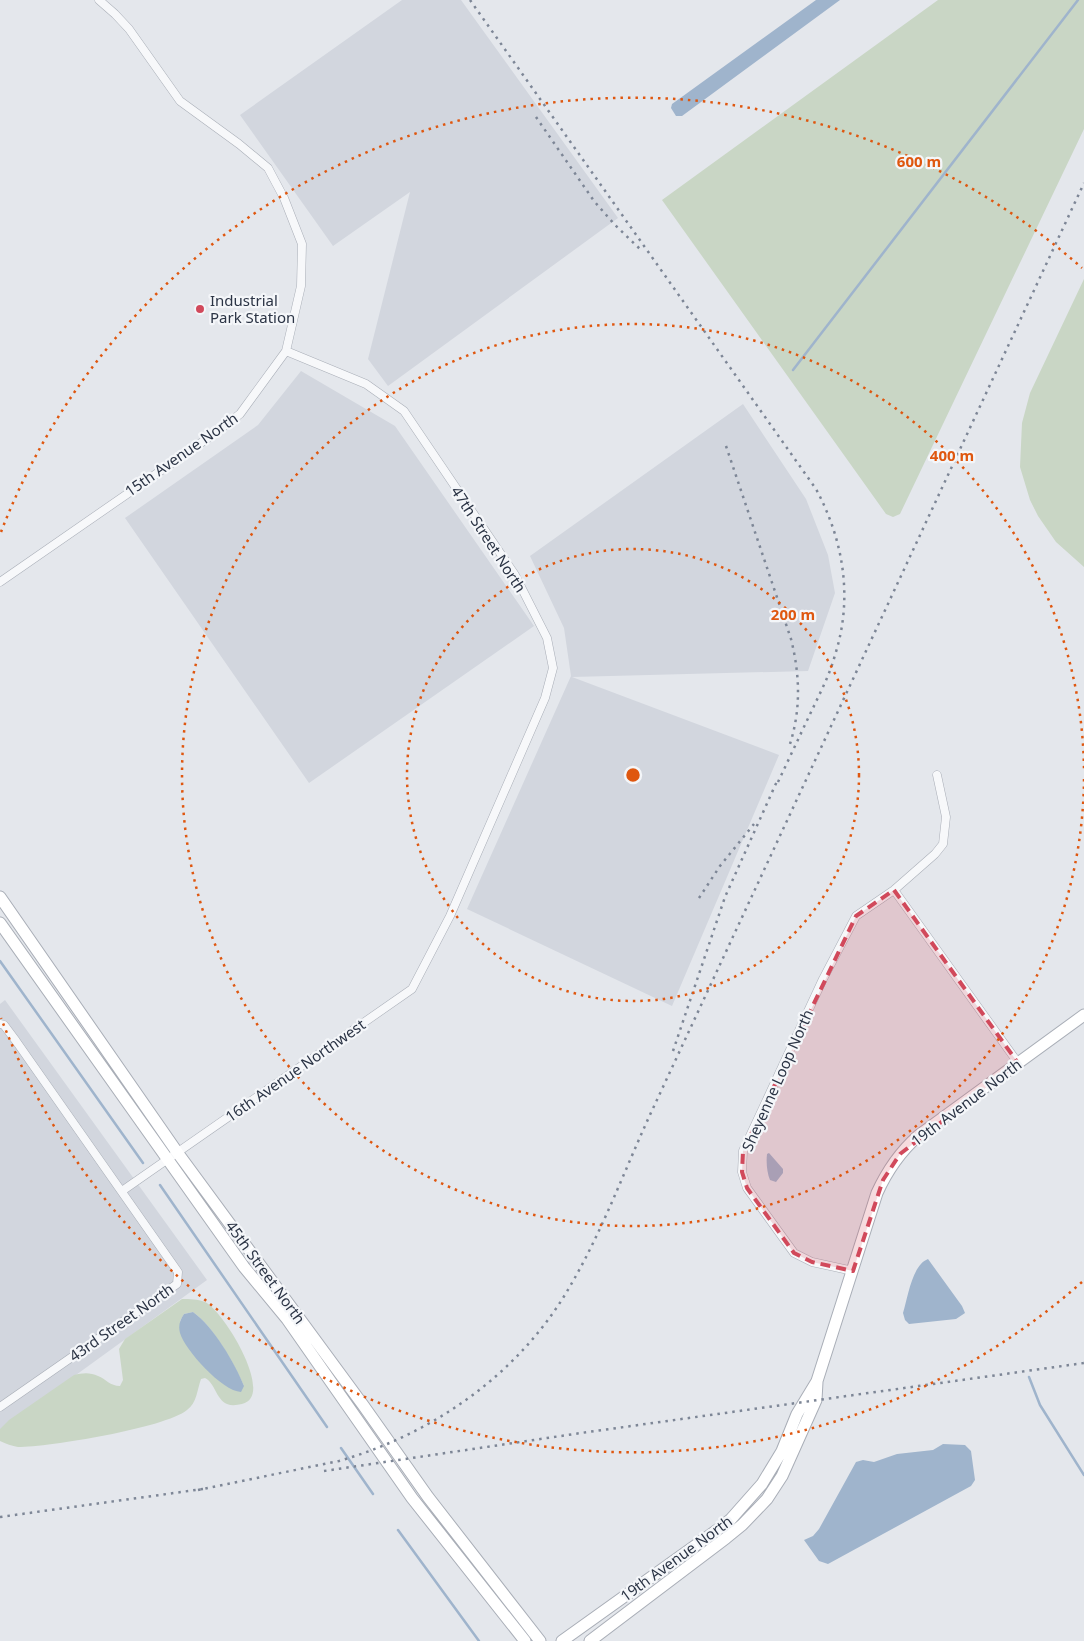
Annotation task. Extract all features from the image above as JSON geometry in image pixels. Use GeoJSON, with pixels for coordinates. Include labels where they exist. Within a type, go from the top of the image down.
{"type":"FeatureCollection","features":[{"type":"Feature","properties":{"kind":"main road","name":"45th Street North"},"geometry":{"type":"LineString","coordinates":[[0,896],[177,1152],[363,1405],[428,1497],[540,1641]]}},
{"type":"Feature","properties":{"kind":"main road","name":"45th Street North"},"geometry":{"type":"LineString","coordinates":[[0,923],[244,1267],[287,1319],[412,1498],[525,1641]]}},
{"type":"Feature","properties":{"kind":"main road","name":"19th Avenue North"},"geometry":{"type":"LineString","coordinates":[[562,1641],[731,1518],[752,1497],[776,1463],[796,1414],[817,1381],[877,1194],[886,1174],[900,1154],[918,1136],[1084,1015]]}},
{"type":"Feature","properties":{"kind":"main road","name":"19th Avenue North"},"geometry":{"type":"LineString","coordinates":[[590,1641],[726,1538],[742,1525],[767,1499],[782,1476],[816,1400],[817,1381]]}},
{"type":"Feature","properties":{"kind":"street","name":"15th Avenue North"},"geometry":{"type":"LineString","coordinates":[[0,582],[240,414],[286,352],[301,286],[302,244],[284,198],[268,168],[239,144],[180,101],[129,29],[99,0]]}},
{"type":"Feature","properties":{"kind":"street","name":"47th Street North"},"geometry":{"type":"LineString","coordinates":[[286,352],[366,384],[404,411],[515,575],[547,638],[552,665],[545,698],[450,916],[412,989]]}},
{"type":"Feature","properties":{"kind":"street","name":"Sheyenne Loop North"},"geometry":{"type":"LineString","coordinates":[[853,1271],[812,1262],[794,1253],[747,1188],[742,1172],[742,1152],[823,979],[852,922],[856,916],[894,890],[936,854],[943,844],[946,817],[937,775]]}},
{"type":"Feature","properties":{"kind":"street"},"geometry":{"type":"LineString","coordinates":[[894,890],[1018,1063]]}},
{"type":"Feature","properties":{"kind":"street","name":"16th Avenue Northwest"},"geometry":{"type":"LineString","coordinates":[[122,1190],[412,989]]}},
{"type":"Feature","properties":{"kind":"street"},"geometry":{"type":"LineString","coordinates":[[0,1024],[4,1025],[16,1041],[122,1190]]}},
{"type":"Feature","properties":{"kind":"street","name":"43rd Street North"},"geometry":{"type":"LineString","coordinates":[[0,1408],[177,1284],[178,1272],[122,1190]]}},
{"type":"Feature","properties":{"kind":"highlighted area"},"geometry":{"type":"Polygon","coordinates":[[[894,890],[1018,1063],[900,1154],[883,1180],[853,1271],[812,1262],[794,1253],[747,1188],[742,1172],[743,1151],[856,916],[894,890]]]}},
{"type":"Feature","properties":{"kind":"shaded area"},"geometry":{"type":"Polygon","coordinates":[[[402,0],[461,0],[618,218],[388,386],[368,359],[410,192],[333,246],[240,115],[402,0]]]}},
{"type":"Feature","properties":{"kind":"shaded area"},"geometry":{"type":"Polygon","coordinates":[[[301,371],[395,426],[534,626],[309,783],[125,518],[258,425],[301,371]]]}},
{"type":"Feature","properties":{"kind":"shaded area"},"geometry":{"type":"Polygon","coordinates":[[[743,404],[806,499],[828,555],[835,593],[808,671],[572,677],[779,755],[672,1006],[467,909],[571,676],[564,628],[530,556],[743,404]]]}},
{"type":"Feature","properties":{"kind":"shaded area"},"geometry":{"type":"Polygon","coordinates":[[[5,1000],[207,1280],[0,1430],[0,1004],[5,1000]]]}},
{"type":"Feature","properties":{"kind":"green space"},"geometry":{"type":"Polygon","coordinates":[[[938,0],[1084,0],[1084,129],[900,514],[893,517],[886,514],[662,200],[938,0]]]}},
{"type":"Feature","properties":{"kind":"green space"},"geometry":{"type":"Polygon","coordinates":[[[1084,279],[1084,567],[1056,542],[1038,516],[1030,500],[1020,467],[1022,423],[1030,393],[1084,279]]]}},
{"type":"Feature","properties":{"kind":"green space"},"geometry":{"type":"Polygon","coordinates":[[[182,1299],[205,1302],[224,1321],[243,1354],[250,1371],[253,1386],[251,1398],[242,1404],[227,1404],[220,1399],[211,1383],[205,1378],[201,1379],[195,1400],[187,1410],[175,1417],[156,1423],[132,1430],[54,1444],[18,1447],[0,1441],[0,1429],[9,1420],[74,1375],[92,1374],[101,1377],[113,1385],[120,1386],[123,1380],[119,1349],[125,1339],[182,1299]],[[193,1312],[184,1314],[180,1321],[244,1386],[222,1346],[201,1318],[193,1312]]]}},
{"type":"Feature","properties":{"kind":"water"},"geometry":{"type":"Polygon","coordinates":[[[816,0],[840,0],[682,116],[676,116],[671,108],[672,104],[816,0]]]}},
{"type":"Feature","properties":{"kind":"water"},"geometry":{"type":"Polygon","coordinates":[[[769,1153],[783,1169],[783,1173],[776,1182],[770,1180],[768,1174],[767,1154],[769,1153]]]}},
{"type":"Feature","properties":{"kind":"water"},"geometry":{"type":"Polygon","coordinates":[[[928,1259],[965,1313],[956,1319],[909,1324],[905,1320],[903,1313],[909,1290],[918,1268],[928,1259]]]}},
{"type":"Feature","properties":{"kind":"water"},"geometry":{"type":"Polygon","coordinates":[[[193,1312],[208,1326],[229,1356],[244,1386],[241,1392],[224,1385],[215,1377],[196,1359],[183,1340],[179,1330],[180,1321],[184,1314],[193,1312]]]}},
{"type":"Feature","properties":{"kind":"water"},"geometry":{"type":"Polygon","coordinates":[[[943,1444],[965,1445],[971,1451],[975,1480],[971,1486],[828,1564],[819,1561],[804,1540],[813,1536],[819,1529],[856,1462],[863,1460],[874,1462],[897,1454],[933,1450],[943,1444]]]}},
{"type":"Feature","properties":{"kind":"waterway"},"geometry":{"type":"LineString","coordinates":[[793,370],[1078,0]]}},
{"type":"Feature","properties":{"kind":"waterway"},"geometry":{"type":"LineString","coordinates":[[0,961],[143,1163]]}},
{"type":"Feature","properties":{"kind":"waterway"},"geometry":{"type":"LineString","coordinates":[[160,1185],[327,1427]]}},
{"type":"Feature","properties":{"kind":"waterway"},"geometry":{"type":"LineString","coordinates":[[1029,1377],[1040,1405],[1084,1475]]}},
{"type":"Feature","properties":{"kind":"waterway"},"geometry":{"type":"LineString","coordinates":[[341,1448],[373,1494]]}},
{"type":"Feature","properties":{"kind":"waterway"},"geometry":{"type":"LineString","coordinates":[[398,1530],[479,1641]]}},
{"type":"Feature","properties":{"kind":"railway"},"geometry":{"type":"LineString","coordinates":[[470,0],[816,489],[826,509],[839,550],[843,570],[844,613],[828,676],[777,784]]}},
{"type":"Feature","properties":{"kind":"railway"},"geometry":{"type":"LineString","coordinates":[[536,117],[594,201],[641,250]]}},
{"type":"Feature","properties":{"kind":"railway"},"geometry":{"type":"LineString","coordinates":[[198,1490],[339,1461],[408,1435],[470,1397],[525,1348],[549,1319],[581,1267],[602,1225],[649,1117],[1084,183]]}},
{"type":"Feature","properties":{"kind":"railway"},"geometry":{"type":"LineString","coordinates":[[726,446],[794,652],[798,679],[798,705],[790,744]]}},
{"type":"Feature","properties":{"kind":"railway"},"geometry":{"type":"LineString","coordinates":[[673,1051],[725,897],[778,779]]}},
{"type":"Feature","properties":{"kind":"railway"},"geometry":{"type":"LineString","coordinates":[[699,898],[720,866],[754,824]]}},
{"type":"Feature","properties":{"kind":"railway"},"geometry":{"type":"LineString","coordinates":[[324,1471],[1084,1363]]}},
{"type":"Feature","properties":{"kind":"railway"},"geometry":{"type":"LineString","coordinates":[[0,1517],[203,1489]]}},
{"type":"Feature","properties":{"kind":"place","name":"Industrial Park Station"},"geometry":{"type":"Point","coordinates":[200,309]}}]}
